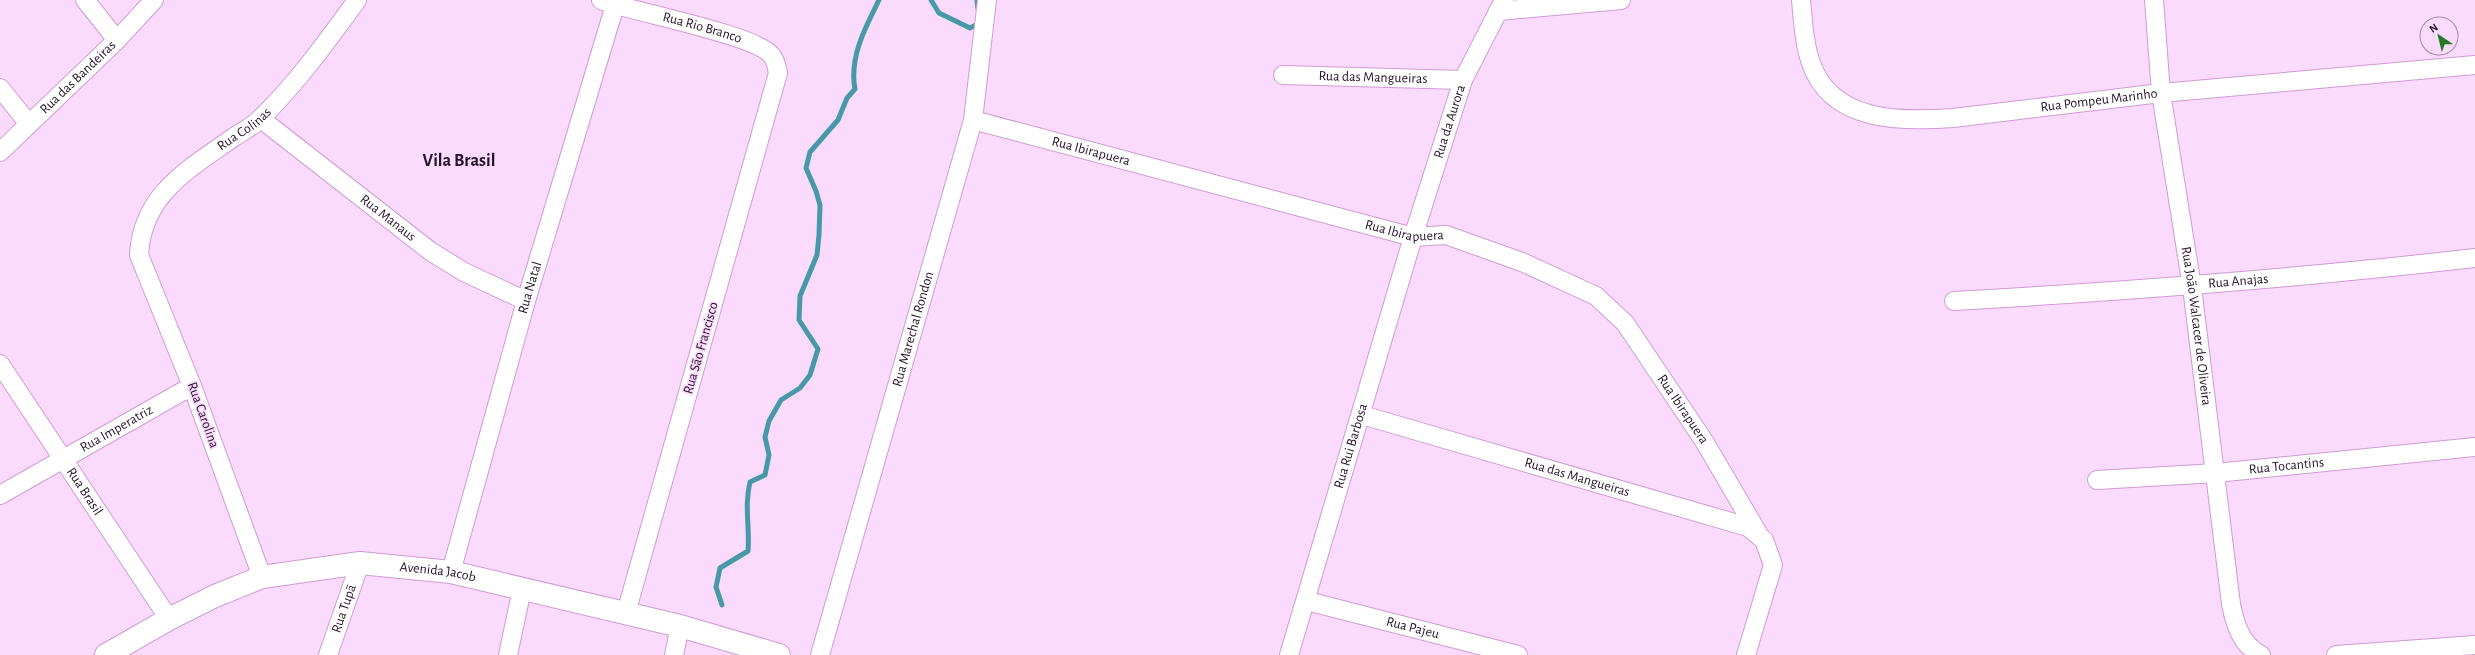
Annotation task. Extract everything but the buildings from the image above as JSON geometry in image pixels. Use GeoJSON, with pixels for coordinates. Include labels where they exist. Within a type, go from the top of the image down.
{"type":"FeatureCollection","features":[{"type":"Feature","properties":{"kind":"main road","name":"Avenida Jacob"},"geometry":{"type":"LineString","coordinates":[[106,655],[169,619],[215,596],[262,577],[360,563],[451,572],[680,626],[779,655]]}},
{"type":"Feature","properties":{"kind":"street"},"geometry":{"type":"LineString","coordinates":[[85,0],[117,40]]}},
{"type":"Feature","properties":{"kind":"street","name":"Rua das Bandeiras"},"geometry":{"type":"LineString","coordinates":[[0,152],[117,40],[154,0]]}},
{"type":"Feature","properties":{"kind":"street","name":"Rua Colinas"},"geometry":{"type":"LineString","coordinates":[[139,255],[140,237],[145,222],[151,208],[165,190],[186,170],[260,119],[311,60],[358,0]]}},
{"type":"Feature","properties":{"kind":"street","name":"Rua Marechal Rondon"},"geometry":{"type":"LineString","coordinates":[[820,655],[973,120],[988,0]]}},
{"type":"Feature","properties":{"kind":"street"},"geometry":{"type":"LineString","coordinates":[[1497,4],[1621,0]]}},
{"type":"Feature","properties":{"kind":"street","name":"Rua Pompeu Marinho"},"geometry":{"type":"LineString","coordinates":[[1801,0],[1805,40],[1812,64],[1825,90],[1834,99],[1859,113],[1932,120],[2161,93],[2475,65]]}},
{"type":"Feature","properties":{"kind":"street","name":"Rua João Walcacer de Oliveira"},"geometry":{"type":"LineString","coordinates":[[2154,0],[2161,93],[2192,287],[2234,620],[2241,637],[2256,651]]}},
{"type":"Feature","properties":{"kind":"street","name":"Rua Rio Branco"},"geometry":{"type":"LineString","coordinates":[[608,3],[736,37],[762,47],[772,55],[776,65],[778,73],[776,83]]}},
{"type":"Feature","properties":{"kind":"street","name":"Rua Natal"},"geometry":{"type":"LineString","coordinates":[[451,572],[608,3]]}},
{"type":"Feature","properties":{"kind":"street","name":"Rua da Aurora"},"geometry":{"type":"LineString","coordinates":[[1413,237],[1463,80],[1497,4]]}},
{"type":"Feature","properties":{"kind":"street","name":"Rua das Mangueiras"},"geometry":{"type":"LineString","coordinates":[[1283,76],[1463,80]]}},
{"type":"Feature","properties":{"kind":"street","name":"Rua São Francisco"},"geometry":{"type":"LineString","coordinates":[[626,613],[776,83]]}},
{"type":"Feature","properties":{"kind":"street"},"geometry":{"type":"LineString","coordinates":[[0,88],[29,124]]}},
{"type":"Feature","properties":{"kind":"street","name":"Rua Manaus"},"geometry":{"type":"LineString","coordinates":[[260,119],[430,251],[464,272],[526,301]]}},
{"type":"Feature","properties":{"kind":"street","name":"Rua Ibirapuera"},"geometry":{"type":"LineString","coordinates":[[973,120],[1413,237],[1446,235],[1522,262],[1596,296],[1625,323],[1704,441],[1758,533]]}},
{"type":"Feature","properties":{"kind":"street","name":"Rua Rui Barbosa"},"geometry":{"type":"LineString","coordinates":[[1289,655],[1307,601],[1413,237]]}},
{"type":"Feature","properties":{"kind":"street","name":"Rua Carolina"},"geometry":{"type":"LineString","coordinates":[[139,255],[192,386],[262,577]]}},
{"type":"Feature","properties":{"kind":"street","name":"Rua Anajas"},"geometry":{"type":"LineString","coordinates":[[1954,301],[2192,287],[2364,271],[2475,258]]}},
{"type":"Feature","properties":{"kind":"street","name":"Rua Brasil"},"geometry":{"type":"LineString","coordinates":[[0,364],[169,619]]}},
{"type":"Feature","properties":{"kind":"street","name":"Rua Imperatriz"},"geometry":{"type":"LineString","coordinates":[[0,495],[62,458],[192,386]]}},
{"type":"Feature","properties":{"kind":"street","name":"Rua das Mangueiras"},"geometry":{"type":"LineString","coordinates":[[1362,415],[1748,527],[1758,533]]}},
{"type":"Feature","properties":{"kind":"street","name":"Rua Tocantins"},"geometry":{"type":"LineString","coordinates":[[2097,480],[2216,473],[2475,447]]}},
{"type":"Feature","properties":{"kind":"street"},"geometry":{"type":"LineString","coordinates":[[1746,655],[1773,564],[1764,540],[1758,533]]}},
{"type":"Feature","properties":{"kind":"street","name":"Rua Tupã"},"geometry":{"type":"LineString","coordinates":[[328,655],[360,563]]}},
{"type":"Feature","properties":{"kind":"street"},"geometry":{"type":"LineString","coordinates":[[508,655],[522,589]]}},
{"type":"Feature","properties":{"kind":"street","name":"Rua Pajeu"},"geometry":{"type":"LineString","coordinates":[[1307,601],[1518,655]]}},
{"type":"Feature","properties":{"kind":"street"},"geometry":{"type":"LineString","coordinates":[[674,655],[680,626]]}},
{"type":"Feature","properties":{"kind":"street"},"geometry":{"type":"LineString","coordinates":[[2336,655],[2377,654],[2475,645]]}},
{"type":"Feature","properties":{"kind":"waterway"},"geometry":{"type":"LineString","coordinates":[[722,605],[716,587],[720,568],[748,551],[748,491],[750,482],[765,475],[769,455],[765,437],[769,421],[781,400],[800,388],[810,375],[818,349],[799,320],[800,296],[817,255],[819,235],[820,205],[816,191],[806,168],[810,152],[838,120],[847,98],[855,89],[854,66],[856,55],[868,21],[879,0]]}},
{"type":"Feature","properties":{"kind":"waterway"},"geometry":{"type":"LineString","coordinates":[[931,0],[939,13],[970,28],[980,23]]}},
{"type":"Feature","properties":{"kind":"waterway"},"geometry":{"type":"LineString","coordinates":[[977,0],[978,9]]}},
{"type":"Feature","properties":{"kind":"district","name":"Vila Brasil"},"geometry":{"type":"Point","coordinates":[459,161]}}]}
